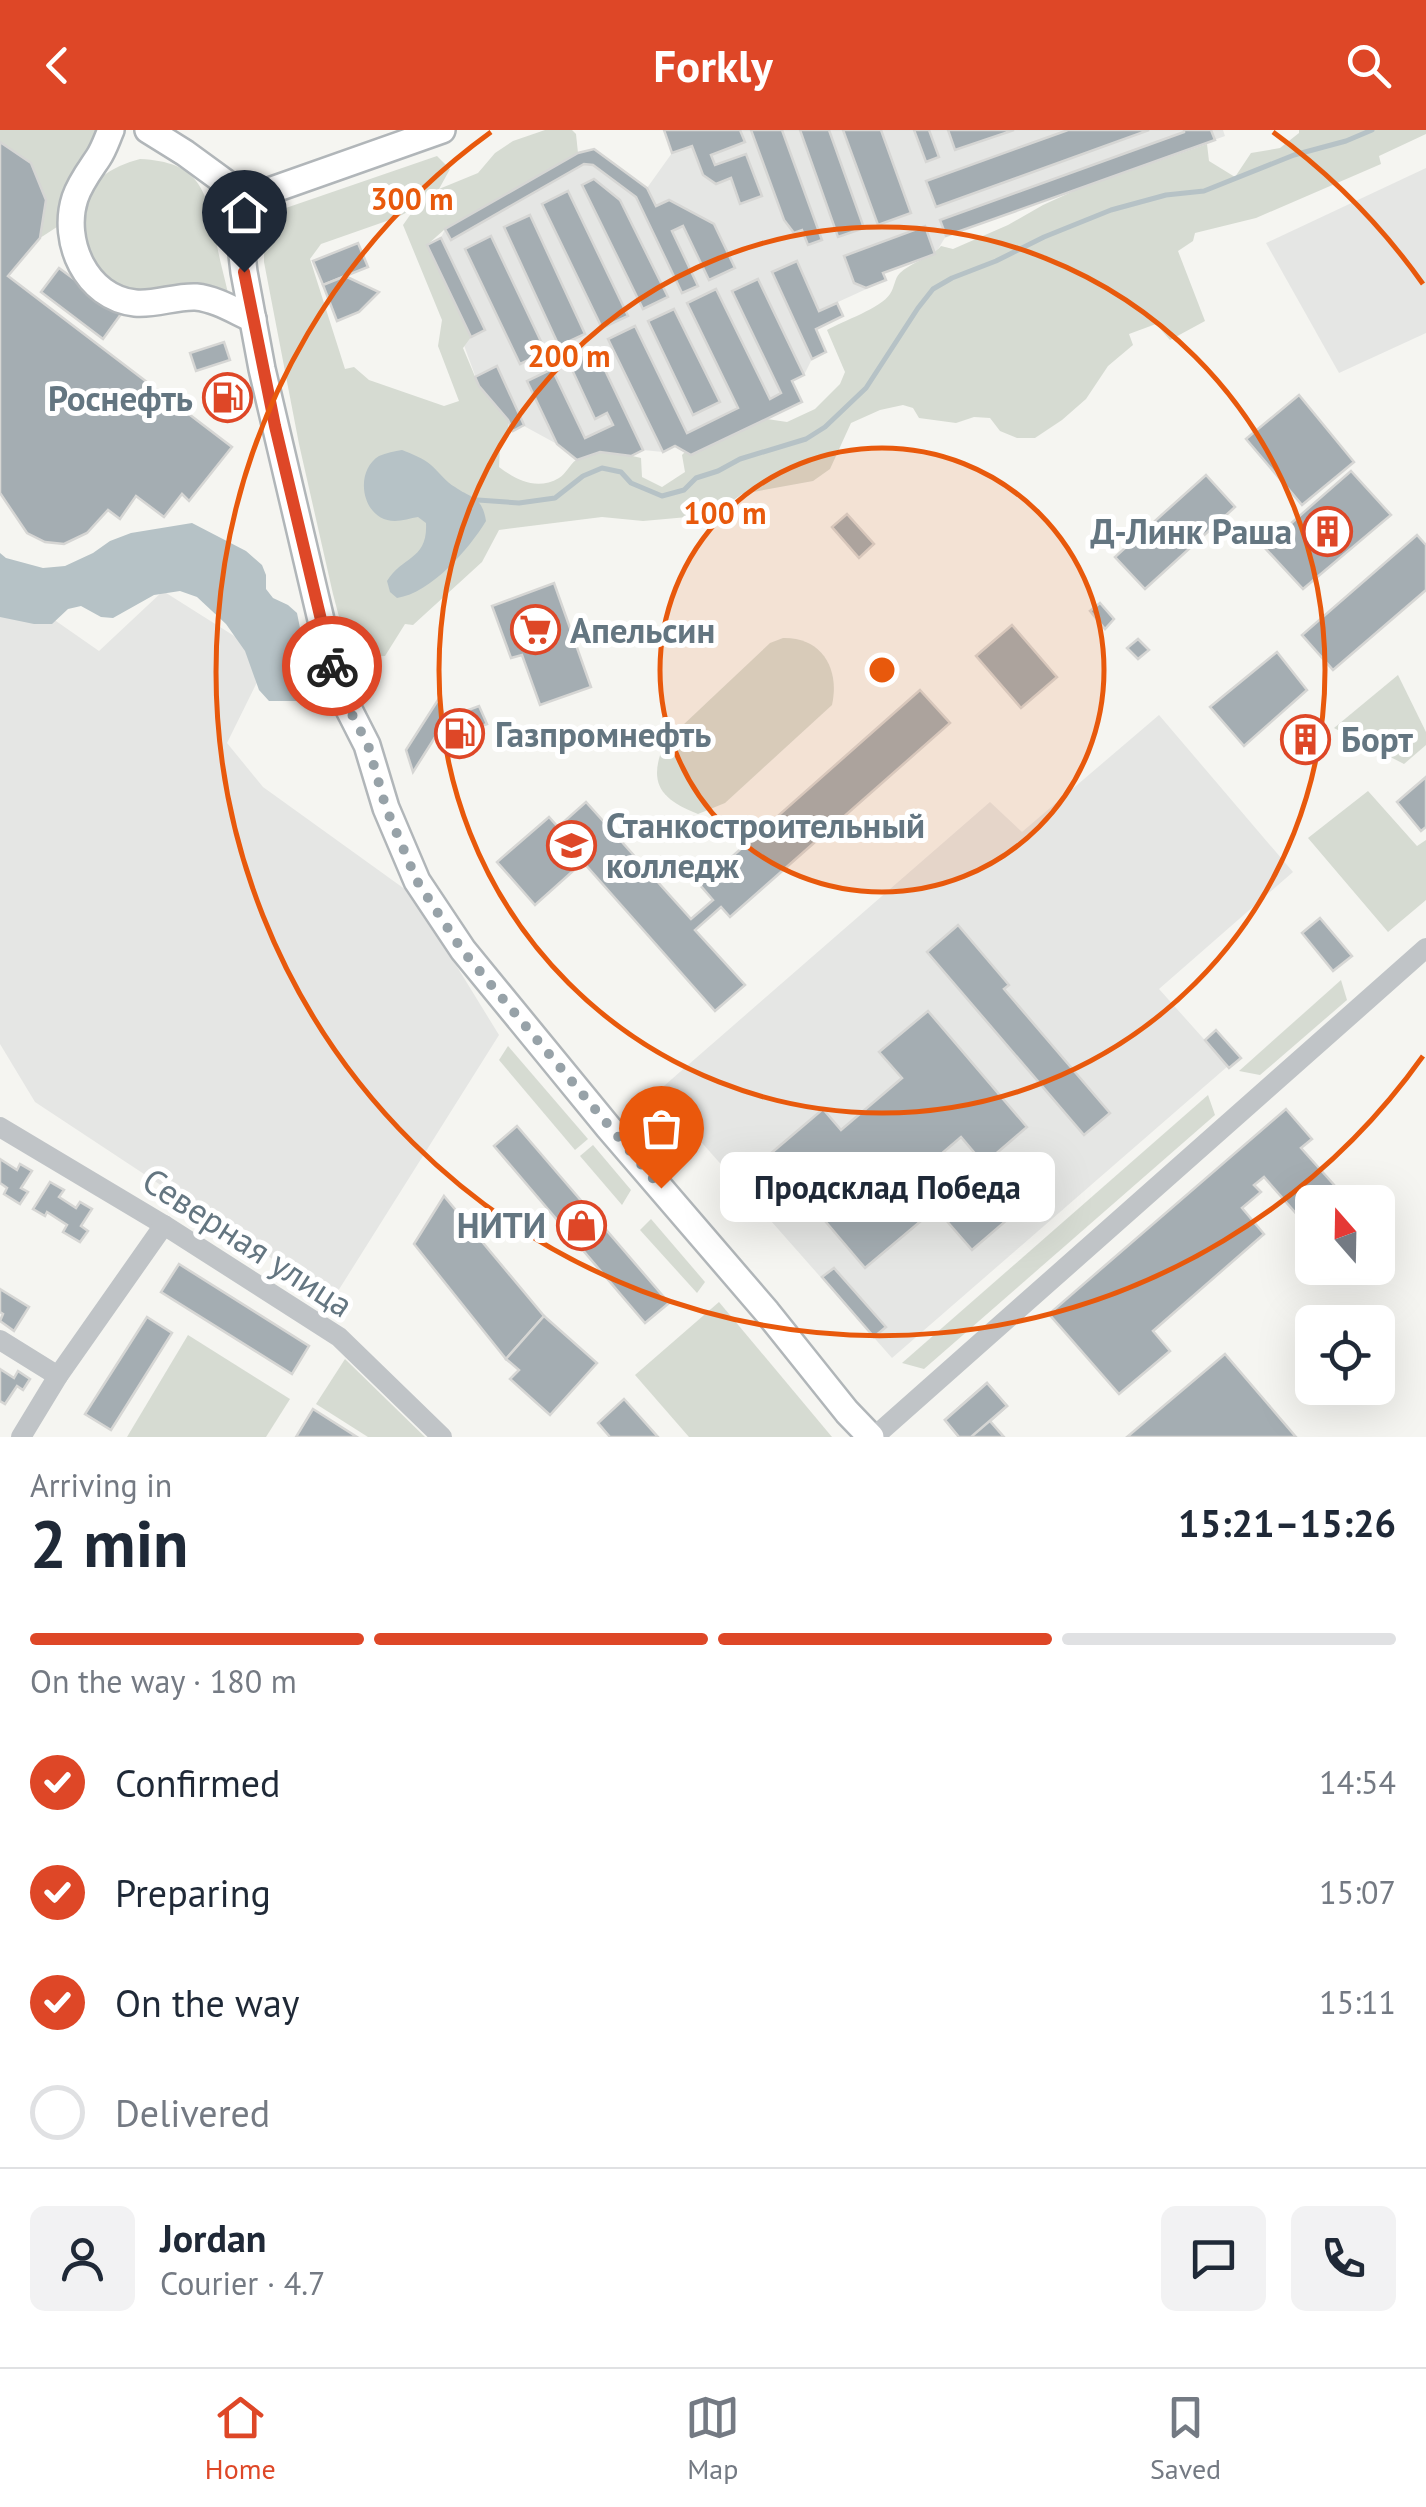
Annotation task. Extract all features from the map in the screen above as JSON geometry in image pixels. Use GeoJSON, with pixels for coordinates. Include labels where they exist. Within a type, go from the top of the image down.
{"type":"FeatureCollection","features":[{"type":"Feature","properties":{"kind":"main road"},"geometry":{"type":"LineString","coordinates":[[111,130],[75,198],[70,227],[75,254],[89,278],[111,295],[132,303],[195,297],[213,300],[253,319]]}},
{"type":"Feature","properties":{"kind":"main road"},"geometry":{"type":"LineString","coordinates":[[148,130],[252,202]]}},
{"type":"Feature","properties":{"kind":"main road"},"geometry":{"type":"LineString","coordinates":[[442,130],[272,190],[252,202],[244,222],[241,246],[253,319],[337,686],[368,745],[386,808],[417,881],[462,950],[847,1412],[873,1437]]}},
{"type":"Feature","properties":{"kind":"street"},"geometry":{"type":"LineString","coordinates":[[873,1437],[1426,948]]}},
{"type":"Feature","properties":{"kind":"street","name":"Северная улица"},"geometry":{"type":"LineString","coordinates":[[0,1126],[339,1337],[442,1437]]}},
{"type":"Feature","properties":{"kind":"street"},"geometry":{"type":"LineString","coordinates":[[21,1437],[58,1376],[164,1225]]}},
{"type":"Feature","properties":{"kind":"street"},"geometry":{"type":"LineString","coordinates":[[0,1340],[58,1376]]}},
{"type":"Feature","properties":{"kind":"shaded area"},"geometry":{"type":"Polygon","coordinates":[[[0,130],[102,130],[78,161],[60,225],[40,238],[46,200],[31,163],[0,142],[0,130]]]}},
{"type":"Feature","properties":{"kind":"shaded area"},"geometry":{"type":"Polygon","coordinates":[[[545,130],[572,130],[578,153],[445,229],[427,245],[471,337],[463,348],[479,386],[508,420],[509,431],[500,446],[499,467],[520,480],[543,484],[559,478],[583,456],[617,453],[641,458],[642,477],[662,487],[685,472],[685,452],[692,455],[767,419],[787,422],[815,409],[840,384],[845,372],[827,330],[879,304],[890,294],[900,273],[941,246],[953,249],[1078,189],[1207,144],[1209,161],[1235,177],[1251,153],[1280,148],[1299,130],[1426,130],[1426,134],[1379,156],[1381,164],[1256,218],[1195,233],[1193,241],[1178,251],[1205,321],[1170,340],[1156,324],[1129,334],[1133,345],[1108,366],[1086,399],[1035,438],[1017,438],[1000,431],[990,418],[974,417],[956,423],[919,418],[913,408],[903,405],[851,423],[830,469],[813,481],[742,494],[720,510],[699,516],[643,521],[602,517],[499,530],[482,562],[413,625],[405,624],[385,656],[366,657],[343,632],[333,594],[264,262],[266,234],[280,210],[437,156],[450,169],[439,189],[478,173],[495,153],[513,141],[545,130]],[[415,208],[321,244],[310,259],[345,369],[354,367],[369,380],[444,406],[459,401],[438,346],[442,320],[403,225],[415,208]]]}},
{"type":"Feature","properties":{"kind":"shaded area"},"geometry":{"type":"Polygon","coordinates":[[[664,130],[1223,130],[1225,136],[946,236],[935,254],[884,272],[886,280],[838,302],[843,316],[816,329],[826,352],[812,359],[804,375],[792,381],[802,402],[691,455],[674,446],[663,452],[643,450],[631,456],[600,452],[577,460],[524,426],[513,431],[479,386],[427,245],[441,238],[445,229],[578,153],[594,149],[647,188],[672,153],[664,130]]]}},
{"type":"Feature","properties":{"kind":"shaded area"},"geometry":{"type":"Polygon","coordinates":[[[140,159],[175,166],[196,181],[208,206],[228,293],[195,283],[131,289],[112,282],[96,266],[82,226],[83,203],[102,177],[140,159]]]}},
{"type":"Feature","properties":{"kind":"shaded area"},"geometry":{"type":"Polygon","coordinates":[[[1426,168],[1426,333],[1339,373],[1266,243],[1426,168]]]}},
{"type":"Feature","properties":{"kind":"shaded area"},"geometry":{"type":"Polygon","coordinates":[[[402,450],[428,463],[475,499],[486,521],[436,579],[397,598],[387,581],[423,544],[426,523],[418,517],[384,519],[369,505],[364,484],[371,463],[379,456],[402,450]]]}},
{"type":"Feature","properties":{"kind":"shaded area"},"geometry":{"type":"Polygon","coordinates":[[[192,523],[246,551],[262,565],[266,589],[297,613],[304,648],[323,685],[321,692],[297,701],[269,701],[259,690],[245,651],[226,624],[197,597],[180,591],[154,595],[113,618],[101,617],[81,606],[68,609],[52,624],[0,617],[0,553],[43,568],[65,566],[131,533],[192,523]]]}},
{"type":"Feature","properties":{"kind":"shaded area"},"geometry":{"type":"Polygon","coordinates":[[[0,582],[99,651],[163,591],[269,658],[227,743],[263,787],[413,895],[499,1035],[333,1299],[35,1102],[0,1044],[0,582]]]}},
{"type":"Feature","properties":{"kind":"shaded area"},"geometry":{"type":"Polygon","coordinates":[[[783,638],[808,643],[825,658],[833,679],[832,705],[725,803],[698,814],[674,802],[658,779],[657,768],[665,742],[770,643],[783,638]]]}},
{"type":"Feature","properties":{"kind":"shaded area"},"geometry":{"type":"Polygon","coordinates":[[[1398,675],[1426,732],[1426,745],[1404,764],[1334,728],[1398,675]]]}},
{"type":"Feature","properties":{"kind":"shaded area"},"geometry":{"type":"Polygon","coordinates":[[[1159,715],[1293,872],[1159,989],[1228,1066],[892,1358],[657,1092],[990,802],[1022,832],[1159,715]]]}},
{"type":"Feature","properties":{"kind":"shaded area"},"geometry":{"type":"Polygon","coordinates":[[[1368,791],[1417,846],[1426,840],[1426,900],[1388,932],[1308,838],[1368,791]]]}},
{"type":"Feature","properties":{"kind":"shaded area"},"geometry":{"type":"Polygon","coordinates":[[[1341,980],[1347,1000],[1260,1075],[1239,1071],[1341,980]]]}},
{"type":"Feature","properties":{"kind":"shaded area"},"geometry":{"type":"Polygon","coordinates":[[[508,1046],[588,1139],[575,1150],[499,1060],[508,1046]]]}},
{"type":"Feature","properties":{"kind":"shaded area"},"geometry":{"type":"Polygon","coordinates":[[[1208,1095],[1215,1115],[924,1369],[902,1363],[1208,1095]]]}},
{"type":"Feature","properties":{"kind":"shaded area"},"geometry":{"type":"Polygon","coordinates":[[[593,1145],[631,1190],[622,1205],[580,1156],[593,1145]]]}},
{"type":"Feature","properties":{"kind":"shaded area"},"geometry":{"type":"Polygon","coordinates":[[[651,1219],[705,1282],[697,1293],[640,1230],[651,1219]]]}},
{"type":"Feature","properties":{"kind":"shaded area"},"geometry":{"type":"Polygon","coordinates":[[[719,1302],[832,1437],[689,1437],[635,1375],[719,1302]]]}},
{"type":"Feature","properties":{"kind":"shaded area"},"geometry":{"type":"Polygon","coordinates":[[[188,1335],[290,1399],[266,1437],[127,1437],[188,1335]]]}},
{"type":"Feature","properties":{"kind":"shaded area"},"geometry":{"type":"Polygon","coordinates":[[[345,1359],[425,1437],[368,1437],[316,1404],[345,1359]]]}},
{"type":"Feature","properties":{"kind":"building"},"geometry":{"type":"Polygon","coordinates":[[[664,130],[740,130],[745,142],[711,155],[715,165],[746,154],[762,196],[740,204],[731,178],[716,184],[703,175],[692,146],[672,153],[664,130]]]}},
{"type":"Feature","properties":{"kind":"building"},"geometry":{"type":"Polygon","coordinates":[[[751,130],[782,130],[822,240],[808,245],[802,230],[794,233],[784,220],[751,130]]]}},
{"type":"Feature","properties":{"kind":"building"},"geometry":{"type":"Polygon","coordinates":[[[800,130],[829,130],[864,228],[838,237],[800,130]]]}},
{"type":"Feature","properties":{"kind":"building"},"geometry":{"type":"Polygon","coordinates":[[[843,130],[881,130],[911,213],[878,225],[843,130]]]}},
{"type":"Feature","properties":{"kind":"building"},"geometry":{"type":"Polygon","coordinates":[[[914,130],[929,130],[939,157],[926,162],[914,130]]]}},
{"type":"Feature","properties":{"kind":"building"},"geometry":{"type":"Polygon","coordinates":[[[948,130],[1014,130],[955,150],[948,130]]]}},
{"type":"Feature","properties":{"kind":"building"},"geometry":{"type":"Polygon","coordinates":[[[1068,130],[1149,130],[936,207],[926,181],[1068,130]]]}},
{"type":"Feature","properties":{"kind":"building"},"geometry":{"type":"Polygon","coordinates":[[[1184,130],[1211,130],[1215,140],[946,236],[940,220],[1184,130]]]}},
{"type":"Feature","properties":{"kind":"building"},"geometry":{"type":"Polygon","coordinates":[[[0,142],[31,163],[46,200],[40,238],[8,276],[232,447],[189,501],[182,494],[164,517],[136,496],[120,519],[108,510],[87,533],[64,544],[45,542],[27,533],[0,493],[0,142]]]}},
{"type":"Feature","properties":{"kind":"building"},"geometry":{"type":"Polygon","coordinates":[[[594,149],[647,188],[656,206],[669,200],[714,224],[735,268],[709,280],[683,226],[672,231],[698,286],[682,293],[636,197],[593,165],[584,164],[451,240],[445,229],[578,153],[594,149]]]}},
{"type":"Feature","properties":{"kind":"building"},"geometry":{"type":"Polygon","coordinates":[[[594,179],[620,200],[668,297],[643,309],[582,185],[594,179]]]}},
{"type":"Feature","properties":{"kind":"building"},"geometry":{"type":"Polygon","coordinates":[[[568,191],[628,316],[602,328],[542,204],[568,191]]]}},
{"type":"Feature","properties":{"kind":"building"},"geometry":{"type":"Polygon","coordinates":[[[530,215],[585,334],[559,346],[504,227],[530,215]]]}},
{"type":"Feature","properties":{"kind":"building"},"geometry":{"type":"Polygon","coordinates":[[[925,226],[935,254],[883,273],[886,280],[866,288],[854,283],[844,256],[925,226]]]}},
{"type":"Feature","properties":{"kind":"building"},"geometry":{"type":"Polygon","coordinates":[[[491,236],[546,352],[520,364],[465,249],[491,236]]]}},
{"type":"Feature","properties":{"kind":"building"},"geometry":{"type":"Polygon","coordinates":[[[441,238],[485,330],[471,337],[427,245],[441,238]]]}},
{"type":"Feature","properties":{"kind":"building"},"geometry":{"type":"Polygon","coordinates":[[[358,243],[368,267],[323,285],[313,261],[358,243]]]}},
{"type":"Feature","properties":{"kind":"building"},"geometry":{"type":"Polygon","coordinates":[[[797,261],[819,311],[837,303],[843,316],[816,329],[826,352],[812,359],[772,272],[797,261]]]}},
{"type":"Feature","properties":{"kind":"building"},"geometry":{"type":"Polygon","coordinates":[[[59,268],[121,314],[103,339],[41,292],[59,268]]]}},
{"type":"Feature","properties":{"kind":"building"},"geometry":{"type":"Polygon","coordinates":[[[345,276],[379,292],[359,312],[337,321],[323,285],[345,276]]]}},
{"type":"Feature","properties":{"kind":"building"},"geometry":{"type":"Polygon","coordinates":[[[758,279],[804,375],[792,381],[802,402],[691,455],[675,446],[663,452],[608,339],[635,326],[687,433],[738,408],[687,303],[716,289],[770,399],[781,393],[732,291],[758,279]]]}},
{"type":"Feature","properties":{"kind":"building"},"geometry":{"type":"Polygon","coordinates":[[[674,309],[720,402],[693,415],[648,321],[674,309]]]}},
{"type":"Feature","properties":{"kind":"building"},"geometry":{"type":"Polygon","coordinates":[[[224,342],[230,360],[196,371],[190,353],[224,342]]]}},
{"type":"Feature","properties":{"kind":"building"},"geometry":{"type":"Polygon","coordinates":[[[595,349],[643,450],[631,456],[600,452],[577,460],[557,444],[527,381],[552,369],[585,438],[613,425],[607,413],[595,419],[568,361],[595,349]]]}},
{"type":"Feature","properties":{"kind":"building"},"geometry":{"type":"Polygon","coordinates":[[[497,366],[524,425],[513,431],[475,377],[497,366]]]}},
{"type":"Feature","properties":{"kind":"building","name":"Роснефть"},"geometry":{"type":"Polygon","coordinates":[[[237,381],[246,405],[219,415],[210,391],[237,381]]]}},
{"type":"Feature","properties":{"kind":"building","name":"Д-Линк Раша"},"geometry":{"type":"Polygon","coordinates":[[[1299,395],[1354,462],[1302,505],[1246,439],[1299,395]]]}},
{"type":"Feature","properties":{"kind":"building","name":"Д-Линк Раша"},"geometry":{"type":"Polygon","coordinates":[[[1351,471],[1391,515],[1303,589],[1264,547],[1351,471]]]}},
{"type":"Feature","properties":{"kind":"building","name":"Д-Линк Раша"},"geometry":{"type":"Polygon","coordinates":[[[1206,475],[1235,507],[1145,589],[1115,557],[1206,475]]]}},
{"type":"Feature","properties":{"kind":"building"},"geometry":{"type":"Polygon","coordinates":[[[847,514],[874,544],[859,558],[832,527],[847,514]]]}},
{"type":"Feature","properties":{"kind":"building","name":"Д-Линк Раша"},"geometry":{"type":"Polygon","coordinates":[[[1417,535],[1426,545],[1426,590],[1333,670],[1302,635],[1417,535]]]}},
{"type":"Feature","properties":{"kind":"building","name":"Апельсин"},"geometry":{"type":"Polygon","coordinates":[[[554,583],[591,687],[540,705],[522,655],[511,658],[492,606],[554,583]]]}},
{"type":"Feature","properties":{"kind":"building"},"geometry":{"type":"Polygon","coordinates":[[[1100,603],[1114,619],[1105,629],[1090,611],[1100,603]]]}},
{"type":"Feature","properties":{"kind":"building"},"geometry":{"type":"Polygon","coordinates":[[[1012,625],[1057,677],[1021,708],[976,656],[1012,625]]]}},
{"type":"Feature","properties":{"kind":"building"},"geometry":{"type":"Polygon","coordinates":[[[1138,639],[1149,650],[1138,659],[1127,648],[1138,639]]]}},
{"type":"Feature","properties":{"kind":"building","name":"Д-Линк Раша"},"geometry":{"type":"Polygon","coordinates":[[[1277,652],[1307,690],[1244,746],[1210,707],[1277,652]]]}},
{"type":"Feature","properties":{"kind":"building","name":"Станкостроительный колледж"},"geometry":{"type":"Polygon","coordinates":[[[920,690],[950,723],[730,917],[721,907],[695,930],[745,985],[715,1011],[583,862],[535,905],[497,862],[549,817],[558,827],[586,802],[691,919],[713,900],[700,885],[920,690]]]}},
{"type":"Feature","properties":{"kind":"building"},"geometry":{"type":"Polygon","coordinates":[[[438,700],[446,720],[413,772],[406,750],[438,700]]]}},
{"type":"Feature","properties":{"kind":"building"},"geometry":{"type":"Polygon","coordinates":[[[479,706],[487,724],[472,730],[469,736],[457,737],[452,716],[479,706]]]}},
{"type":"Feature","properties":{"kind":"building","name":"Борт"},"geometry":{"type":"Polygon","coordinates":[[[1312,719],[1327,737],[1300,760],[1285,741],[1312,719]]]}},
{"type":"Feature","properties":{"kind":"building"},"geometry":{"type":"Polygon","coordinates":[[[1426,777],[1426,827],[1421,831],[1397,802],[1426,777]]]}},
{"type":"Feature","properties":{"kind":"building"},"geometry":{"type":"Polygon","coordinates":[[[1320,918],[1352,956],[1333,971],[1302,933],[1320,918]]]}},
{"type":"Feature","properties":{"kind":"building"},"geometry":{"type":"Polygon","coordinates":[[[958,925],[1009,985],[1004,989],[1110,1113],[1084,1135],[927,952],[958,925]]]}},
{"type":"Feature","properties":{"kind":"building"},"geometry":{"type":"Polygon","coordinates":[[[928,1011],[1027,1127],[984,1164],[961,1137],[904,1186],[928,1215],[865,1268],[769,1155],[823,1109],[841,1130],[902,1078],[879,1052],[928,1011]]]}},
{"type":"Feature","properties":{"kind":"building"},"geometry":{"type":"Polygon","coordinates":[[[1216,1030],[1241,1058],[1229,1068],[1205,1040],[1216,1030]]]}},
{"type":"Feature","properties":{"kind":"building"},"geometry":{"type":"Polygon","coordinates":[[[1286,1109],[1312,1139],[1301,1148],[1334,1185],[1295,1185],[1295,1212],[1264,1177],[1254,1185],[1261,1192],[1242,1208],[1264,1234],[1153,1331],[1170,1351],[1119,1394],[1049,1314],[1286,1109]]]}},
{"type":"Feature","properties":{"kind":"building","name":"НИТИ"},"geometry":{"type":"Polygon","coordinates":[[[517,1126],[669,1303],[645,1323],[494,1146],[517,1126]]]}},
{"type":"Feature","properties":{"kind":"building"},"geometry":{"type":"Polygon","coordinates":[[[0,1159],[17,1170],[20,1164],[32,1171],[21,1188],[28,1192],[20,1204],[4,1194],[7,1188],[0,1183],[0,1159]]]}},
{"type":"Feature","properties":{"kind":"building"},"geometry":{"type":"Polygon","coordinates":[[[995,1176],[1022,1207],[972,1250],[945,1219],[995,1176]]]}},
{"type":"Feature","properties":{"kind":"building"},"geometry":{"type":"Polygon","coordinates":[[[50,1182],[64,1190],[59,1197],[76,1208],[80,1202],[92,1209],[81,1226],[88,1231],[80,1242],[63,1232],[67,1225],[47,1212],[45,1216],[33,1209],[50,1182]]]}},
{"type":"Feature","properties":{"kind":"building"},"geometry":{"type":"Polygon","coordinates":[[[444,1196],[544,1316],[506,1359],[414,1244],[444,1196]]]}},
{"type":"Feature","properties":{"kind":"building"},"geometry":{"type":"Polygon","coordinates":[[[179,1264],[309,1346],[292,1374],[161,1292],[179,1264]]]}},
{"type":"Feature","properties":{"kind":"building"},"geometry":{"type":"Polygon","coordinates":[[[834,1268],[886,1327],[874,1337],[822,1277],[834,1268]]]}},
{"type":"Feature","properties":{"kind":"building"},"geometry":{"type":"Polygon","coordinates":[[[0,1289],[29,1307],[14,1331],[0,1321],[0,1289]]]}},
{"type":"Feature","properties":{"kind":"building"},"geometry":{"type":"Polygon","coordinates":[[[544,1316],[597,1363],[550,1415],[510,1379],[519,1370],[506,1359],[544,1316]]]}},
{"type":"Feature","properties":{"kind":"building"},"geometry":{"type":"Polygon","coordinates":[[[147,1317],[172,1333],[111,1430],[85,1414],[147,1317]]]}},
{"type":"Feature","properties":{"kind":"building"},"geometry":{"type":"Polygon","coordinates":[[[1225,1354],[1296,1437],[1127,1437],[1225,1354]]]}},
{"type":"Feature","properties":{"kind":"building"},"geometry":{"type":"Polygon","coordinates":[[[0,1369],[14,1378],[18,1371],[30,1379],[23,1390],[17,1386],[5,1404],[0,1401],[0,1369]]]}},
{"type":"Feature","properties":{"kind":"building"},"geometry":{"type":"Polygon","coordinates":[[[987,1383],[1007,1406],[990,1421],[1004,1437],[959,1437],[945,1420],[987,1383]]]}},
{"type":"Feature","properties":{"kind":"building"},"geometry":{"type":"Polygon","coordinates":[[[987,1383],[1007,1406],[971,1437],[959,1437],[945,1420],[987,1383]]]}},
{"type":"Feature","properties":{"kind":"building"},"geometry":{"type":"Polygon","coordinates":[[[624,1399],[658,1437],[610,1437],[598,1423],[624,1399]]]}},
{"type":"Feature","properties":{"kind":"building"},"geometry":{"type":"Polygon","coordinates":[[[313,1409],[357,1437],[296,1437],[313,1409]]]}},
{"type":"Feature","properties":{"kind":"waterway"},"geometry":{"type":"LineString","coordinates":[[478,500],[519,503],[555,498],[583,476],[602,468],[621,472],[631,483],[662,496],[684,490],[696,478],[740,459],[806,439],[825,427],[866,388],[933,289],[952,278],[1111,210],[1166,195],[1204,191],[1294,155],[1372,130]]}},
{"type":"Feature","properties":{"kind":"way so far"},"geometry":{"type":"LineString","coordinates":[[332,666],[337,686],[368,745],[386,808],[417,881],[462,950],[661,1188]]}},
{"type":"Feature","properties":{"kind":"place","name":"Роснефть"},"geometry":{"type":"Point","coordinates":[228,398]}},
{"type":"Feature","properties":{"kind":"place","name":"Д-Линк Раша"},"geometry":{"type":"Point","coordinates":[1327,531]}},
{"type":"Feature","properties":{"kind":"place","name":"Апельсин"},"geometry":{"type":"Point","coordinates":[535,630]}},
{"type":"Feature","properties":{"kind":"place","name":"Газпромнефть"},"geometry":{"type":"Point","coordinates":[460,734]}},
{"type":"Feature","properties":{"kind":"place","name":"Борт"},"geometry":{"type":"Point","coordinates":[1306,739]}},
{"type":"Feature","properties":{"kind":"place","name":"Станкостроительный колледж"},"geometry":{"type":"Point","coordinates":[571,845]}},
{"type":"Feature","properties":{"kind":"place","name":"Продсклад Победа"},"geometry":{"type":"Point","coordinates":[661,1188]}},
{"type":"Feature","properties":{"kind":"place","name":"НИТИ"},"geometry":{"type":"Point","coordinates":[581,1225]}},
{"type":"Feature","properties":{"kind":"route"},"geometry":{"type":"LineString","coordinates":[[244,272],[262,369],[332,666]]}}]}
